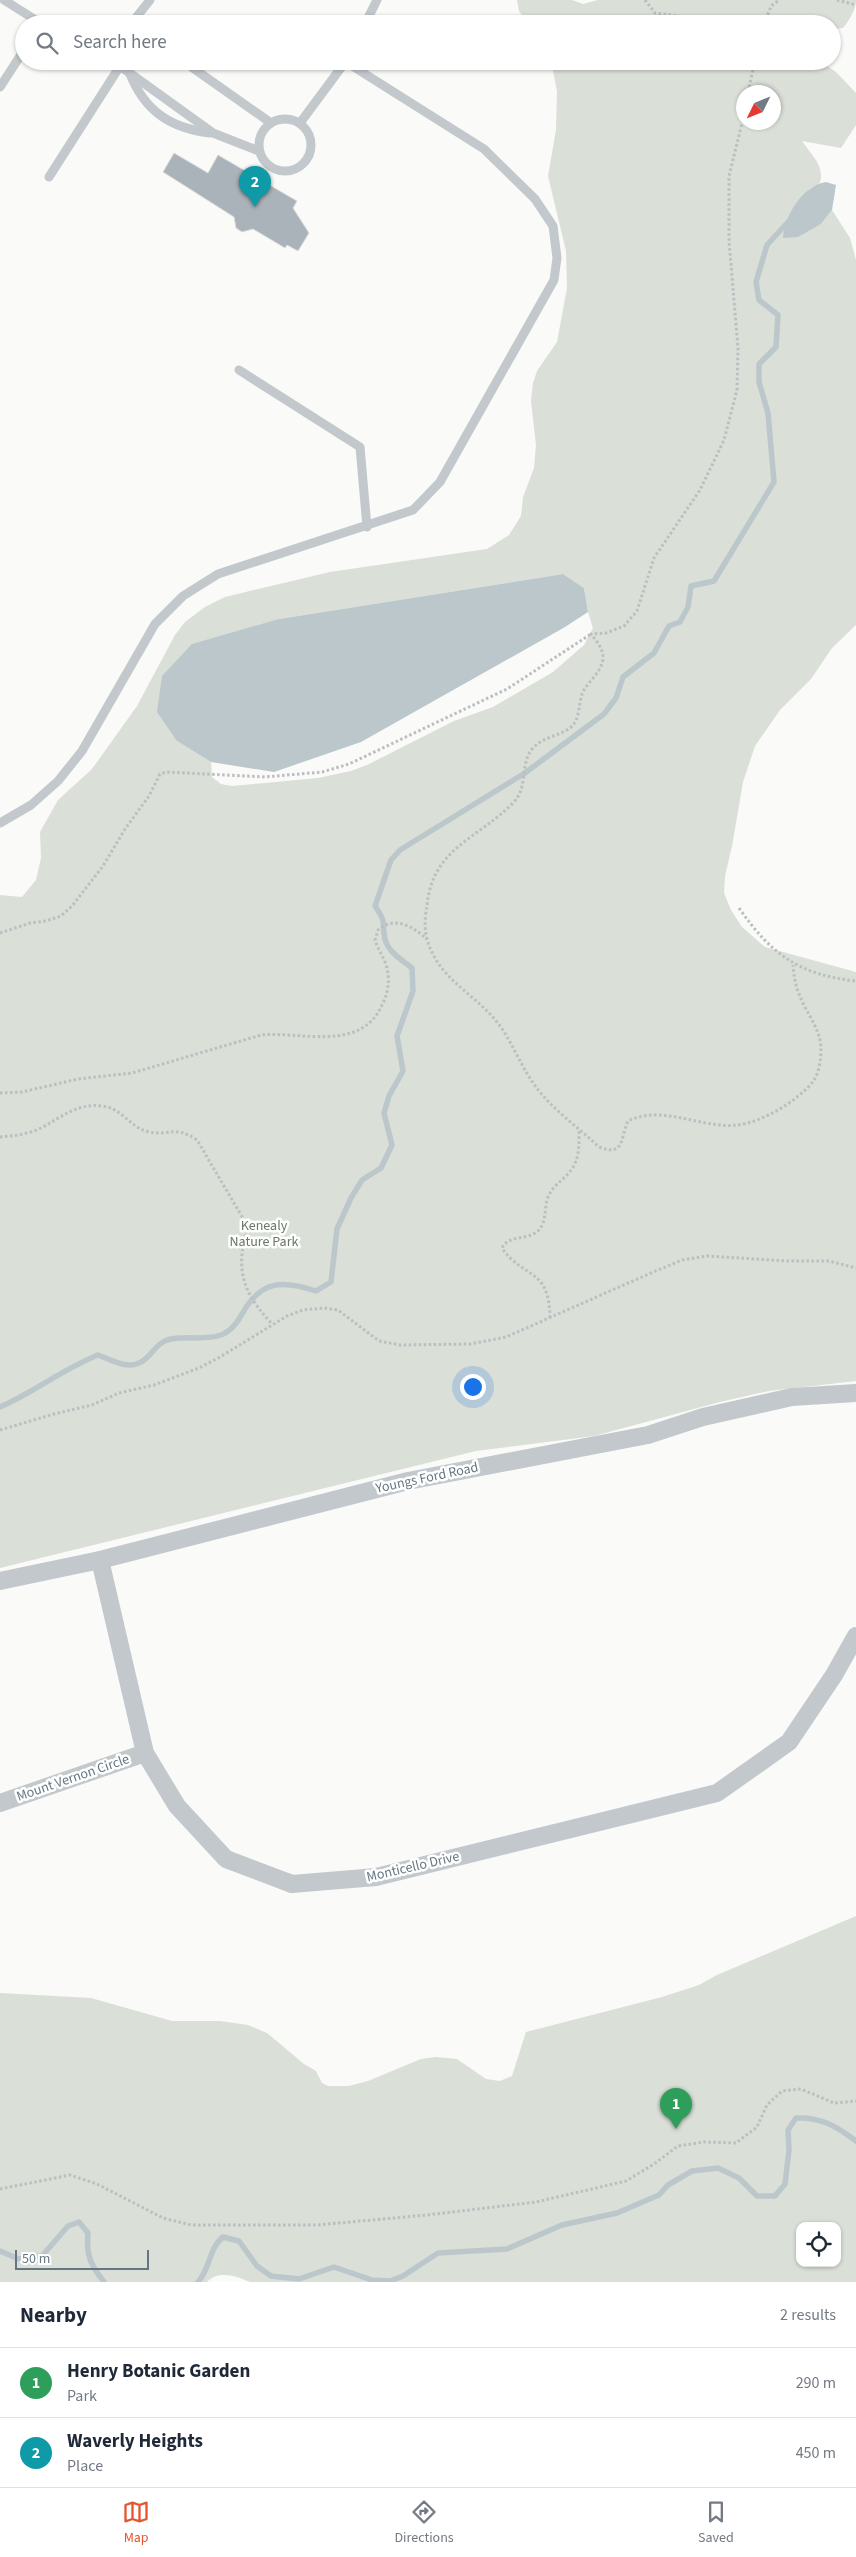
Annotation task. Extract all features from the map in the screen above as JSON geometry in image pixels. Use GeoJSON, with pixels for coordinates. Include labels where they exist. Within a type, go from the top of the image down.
{"type":"FeatureCollection","features":[{"type":"Feature","properties":{"kind":"street","name":"Youngs Ford Road"},"geometry":{"type":"LineString","coordinates":[[0,1581],[100,1560],[408,1481],[648,1434],[703,1417],[792,1397],[856,1393]]}},
{"type":"Feature","properties":{"kind":"street","name":"Monticello Drive"},"geometry":{"type":"LineString","coordinates":[[100,1560],[145,1752],[176,1806],[226,1859],[292,1884],[376,1877],[717,1793],[789,1742],[834,1675],[856,1636]]}},
{"type":"Feature","properties":{"kind":"street","name":"Mount Vernon Circle"},"geometry":{"type":"LineString","coordinates":[[0,1803],[145,1752]]}},
{"type":"Feature","properties":{"kind":"lane"},"geometry":{"type":"LineString","coordinates":[[4,0],[28,15]]}},
{"type":"Feature","properties":{"kind":"lane"},"geometry":{"type":"LineString","coordinates":[[138,15],[150,0]]}},
{"type":"Feature","properties":{"kind":"lane"},"geometry":{"type":"LineString","coordinates":[[370,15],[377,0]]}},
{"type":"Feature","properties":{"kind":"lane"},"geometry":{"type":"LineString","coordinates":[[1,85],[15,64]]}},
{"type":"Feature","properties":{"kind":"lane"},"geometry":{"type":"LineString","coordinates":[[49,177],[112,70]]}},
{"type":"Feature","properties":{"kind":"lane"},"geometry":{"type":"LineString","coordinates":[[124,70],[213,134]]}},
{"type":"Feature","properties":{"kind":"lane"},"geometry":{"type":"LineString","coordinates":[[196,70],[270,123]]}},
{"type":"Feature","properties":{"kind":"lane"},"geometry":{"type":"LineString","coordinates":[[300,123],[340,70]]}},
{"type":"Feature","properties":{"kind":"lane"},"geometry":{"type":"LineString","coordinates":[[0,823],[31,805],[58,781],[82,751],[155,624],[183,596],[218,574],[367,527],[413,510],[440,482],[554,280],[557,258],[553,226],[535,199],[484,149],[359,70]]}},
{"type":"Feature","properties":{"kind":"lane"},"geometry":{"type":"LineString","coordinates":[[130,74],[138,94],[149,107],[188,130],[213,134],[259,151],[267,164],[276,170],[291,171],[300,167],[308,160],[312,145],[310,135],[300,123],[285,119],[270,123],[261,135],[259,151]]}},
{"type":"Feature","properties":{"kind":"lane"},"geometry":{"type":"LineString","coordinates":[[239,370],[360,447],[367,527]]}},
{"type":"Feature","properties":{"kind":"path"},"geometry":{"type":"LineString","coordinates":[[644,0],[655,13],[670,15]]}},
{"type":"Feature","properties":{"kind":"path"},"geometry":{"type":"LineString","coordinates":[[768,15],[771,6],[779,0]]}},
{"type":"Feature","properties":{"kind":"path"},"geometry":{"type":"LineString","coordinates":[[837,0],[856,5]]}},
{"type":"Feature","properties":{"kind":"path"},"geometry":{"type":"LineString","coordinates":[[750,85],[753,70]]}},
{"type":"Feature","properties":{"kind":"path"},"geometry":{"type":"LineString","coordinates":[[0,933],[30,923],[46,921],[61,916],[72,906],[103,866],[125,829],[149,796],[160,774],[167,772],[265,777],[322,772],[349,764],[507,690],[591,634],[606,633],[624,626],[637,611],[654,558],[700,490],[724,440],[737,390],[738,348],[729,241],[729,176],[740,130]]}},
{"type":"Feature","properties":{"kind":"path"},"geometry":{"type":"LineString","coordinates":[[591,634],[600,647],[603,658],[600,668],[583,692],[577,719],[570,728],[534,747],[527,758],[523,790],[515,802],[491,824],[454,848],[439,865],[430,883],[427,897],[427,939],[442,970],[461,989],[485,1008],[498,1024],[537,1089],[551,1105],[599,1147],[614,1150],[619,1147],[628,1121],[634,1118],[658,1115],[735,1126],[775,1112],[794,1100],[815,1079],[819,1067],[821,1045],[799,995],[793,965]]}},
{"type":"Feature","properties":{"kind":"path"},"geometry":{"type":"LineString","coordinates":[[740,908],[758,935],[793,965],[856,981]]}},
{"type":"Feature","properties":{"kind":"path"},"geometry":{"type":"LineString","coordinates":[[0,1093],[22,1092],[78,1079],[132,1073],[261,1035],[281,1033],[324,1038],[345,1035],[363,1028],[377,1017],[388,993],[387,967],[375,940],[378,930],[388,924],[406,924],[427,939]]}},
{"type":"Feature","properties":{"kind":"path"},"geometry":{"type":"LineString","coordinates":[[0,1137],[16,1136],[41,1128],[74,1108],[103,1106],[115,1109],[135,1126],[148,1132],[176,1130],[197,1140],[244,1220],[248,1232],[242,1252],[243,1282],[253,1302],[272,1324]]}},
{"type":"Feature","properties":{"kind":"path"},"geometry":{"type":"LineString","coordinates":[[550,1318],[549,1295],[543,1284],[502,1248],[508,1241],[529,1236],[538,1231],[543,1224],[551,1191],[572,1170],[576,1159],[579,1129]]}},
{"type":"Feature","properties":{"kind":"path"},"geometry":{"type":"LineString","coordinates":[[0,1430],[92,1405],[119,1393],[154,1385],[192,1371],[220,1358],[272,1324],[304,1310],[324,1308],[338,1310],[379,1341],[400,1345],[439,1346],[470,1344],[506,1336],[682,1260],[706,1256],[828,1261],[856,1268]]}},
{"type":"Feature","properties":{"kind":"path"},"geometry":{"type":"LineString","coordinates":[[0,2188],[70,2175],[97,2184],[163,2218],[191,2225],[317,2225],[427,2215],[536,2202],[626,2180],[654,2164],[678,2146],[704,2142],[736,2143],[757,2127],[767,2105],[782,2091],[801,2089],[834,2103],[856,2101]]}},
{"type":"Feature","properties":{"kind":"green space"},"geometry":{"type":"Polygon","coordinates":[[[517,0],[572,0],[583,4],[598,0],[856,0],[850,18],[841,28],[841,15],[522,15],[517,0]]]}},
{"type":"Feature","properties":{"kind":"green space","name":"Kenealy Nature Park"},"geometry":{"type":"Polygon","coordinates":[[[553,70],[833,70],[856,93],[856,125],[841,148],[802,141],[819,165],[821,177],[820,183],[809,189],[791,237],[795,237],[821,224],[832,210],[850,238],[856,260],[856,625],[832,648],[811,679],[780,710],[755,746],[743,782],[725,876],[724,893],[731,910],[742,927],[765,947],[856,972],[856,1381],[769,1391],[720,1402],[594,1436],[476,1451],[0,1568],[0,895],[22,897],[36,880],[41,858],[40,832],[58,800],[92,769],[137,706],[175,635],[185,622],[205,607],[225,597],[330,572],[487,549],[509,535],[521,516],[523,497],[534,468],[536,445],[531,401],[533,383],[537,371],[557,342],[567,288],[566,251],[548,176],[556,130],[557,91],[553,70]],[[563,574],[279,619],[177,741],[211,762],[212,777],[221,784],[232,786],[318,778],[351,771],[367,765],[454,721],[493,707],[553,672],[584,645],[593,628],[584,588],[563,574]]]}},
{"type":"Feature","properties":{"kind":"green space"},"geometry":{"type":"Polygon","coordinates":[[[856,1916],[856,2282],[250,2282],[234,2276],[222,2275],[211,2278],[207,2282],[0,2282],[0,1993],[91,1998],[172,2021],[220,2021],[248,2025],[267,2033],[304,2064],[316,2071],[322,2083],[328,2086],[349,2086],[368,2081],[421,2059],[436,2057],[457,2059],[486,2079],[500,2081],[512,2076],[526,2032],[662,1997],[699,1985],[717,1975],[856,1916]]]}},
{"type":"Feature","properties":{"kind":"shaded area"},"geometry":{"type":"Polygon","coordinates":[[[826,182],[836,185],[832,210],[821,224],[798,237],[783,238],[787,220],[796,203],[810,189],[826,182]]]}},
{"type":"Feature","properties":{"kind":"shaded area"},"geometry":{"type":"Polygon","coordinates":[[[563,574],[584,588],[588,612],[565,627],[361,742],[274,772],[211,762],[177,741],[157,712],[162,676],[192,644],[279,619],[563,574]]]}},
{"type":"Feature","properties":{"kind":"building"},"geometry":{"type":"Polygon","coordinates":[[[174,153],[208,173],[218,155],[297,201],[293,208],[309,233],[298,251],[287,245],[285,248],[253,229],[242,232],[236,228],[234,217],[163,172],[174,153]]]}},
{"type":"Feature","properties":{"kind":"waterway"},"geometry":{"type":"LineString","coordinates":[[0,1407],[98,1355],[125,1365],[131,1365],[141,1362],[159,1344],[167,1340],[208,1338],[224,1334],[236,1323],[249,1303],[265,1289],[283,1284],[316,1291],[331,1282],[337,1229],[351,1198],[362,1180],[381,1168],[392,1145],[384,1113],[389,1096],[403,1071],[397,1036],[413,991],[412,968],[389,948],[385,939],[383,920],[375,906],[391,860],[400,850],[525,773],[604,714],[616,698],[623,677],[654,653],[669,626],[680,622],[688,607],[691,586],[714,581],[774,482],[768,413],[759,382],[759,364],[776,347],[778,315],[759,300],[756,282],[767,245],[789,221]]}},
{"type":"Feature","properties":{"kind":"waterway"},"geometry":{"type":"LineString","coordinates":[[198,2282],[215,2247],[223,2237],[239,2241],[257,2266],[271,2276],[299,2279],[334,2267],[372,2280],[390,2281],[403,2276],[438,2253],[507,2249],[562,2225],[617,2213],[659,2195],[668,2185],[692,2171],[718,2168],[739,2178],[757,2196],[775,2196],[785,2184],[789,2150],[788,2130],[796,2118],[813,2119],[828,2123],[856,2141]]}},
{"type":"Feature","properties":{"kind":"waterway"},"geometry":{"type":"LineString","coordinates":[[0,2251],[19,2259],[42,2256],[68,2226],[79,2222],[88,2233],[88,2253],[95,2270],[104,2282]]}},
{"type":"Feature","properties":{"kind":"place","name":"Waverly Heights"},"geometry":{"type":"Point","coordinates":[255,207]}},
{"type":"Feature","properties":{"kind":"place","name":"Henry Botanic Garden"},"geometry":{"type":"Point","coordinates":[676,2129]}}]}
